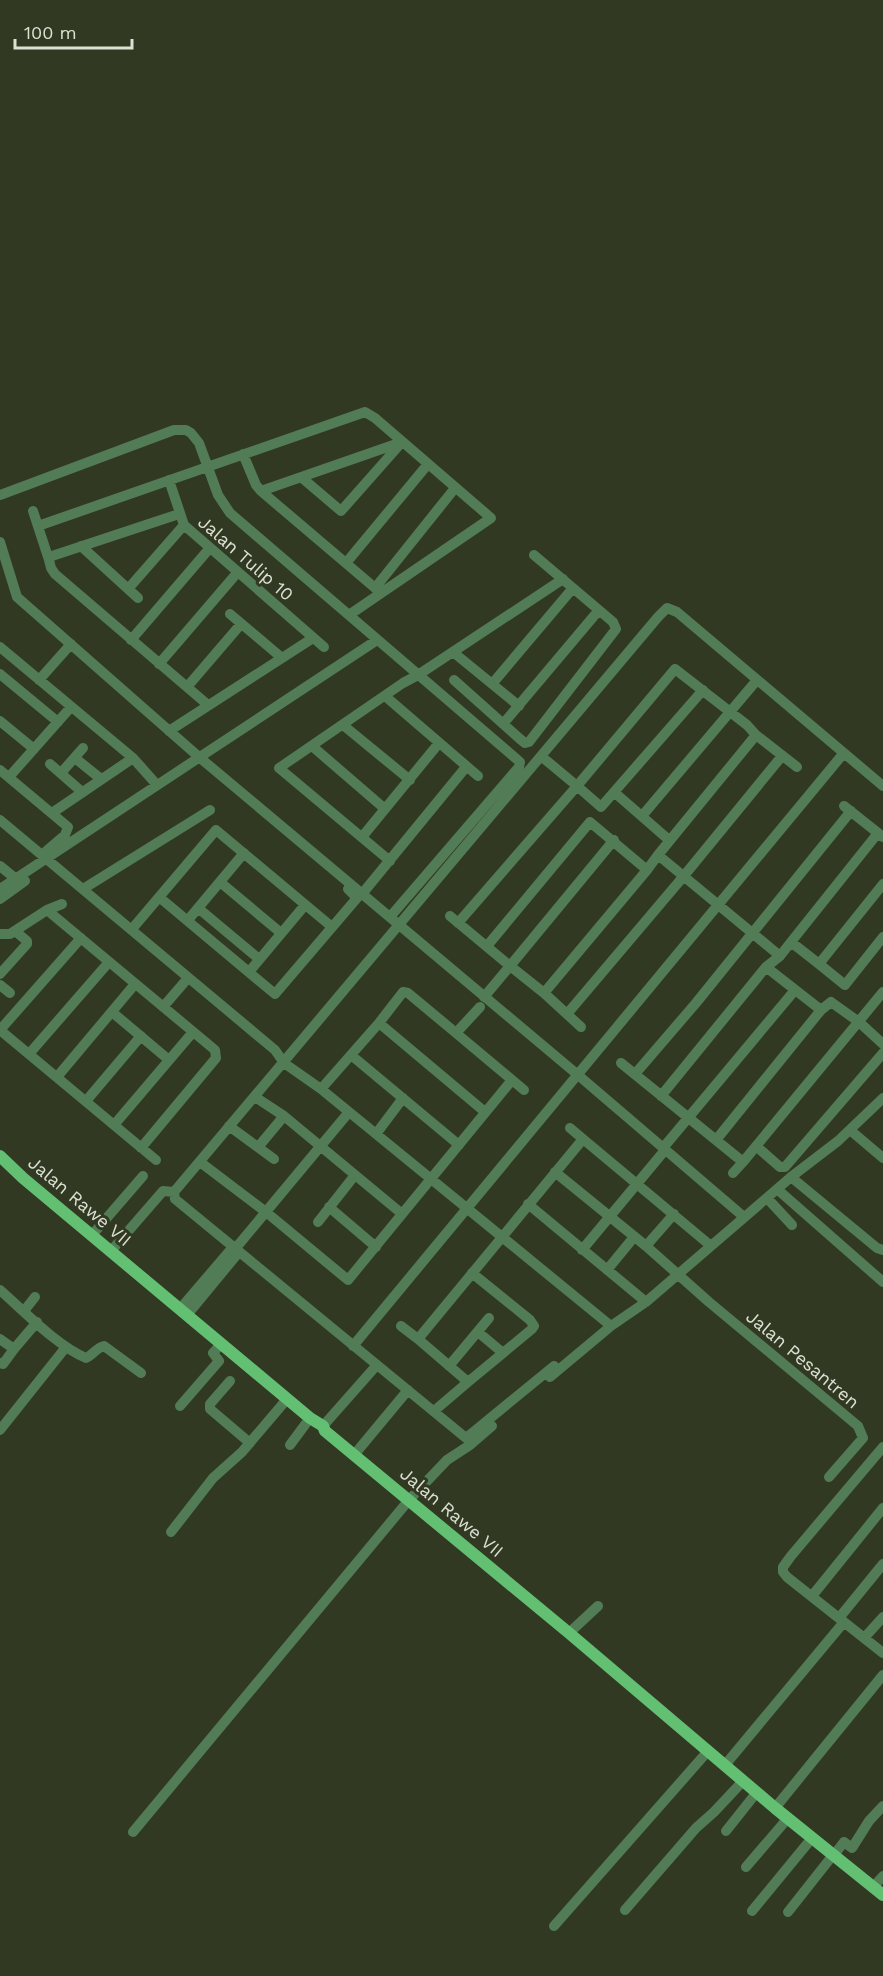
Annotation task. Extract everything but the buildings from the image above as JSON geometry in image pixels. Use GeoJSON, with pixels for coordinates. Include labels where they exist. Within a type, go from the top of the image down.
{"type":"FeatureCollection","features":[{"type":"Feature","properties":{"kind":"main road","name":"Jalan Rawe VII"},"geometry":{"type":"LineString","coordinates":[[0,1156],[23,1178],[287,1399],[323,1426],[354,1455],[775,1808],[883,1895]]}},
{"type":"Feature","properties":{"kind":"street"},"geometry":{"type":"LineString","coordinates":[[38,526],[365,412],[490,518],[378,591],[349,615]]}},
{"type":"Feature","properties":{"kind":"street"},"geometry":{"type":"LineString","coordinates":[[0,495],[174,430],[186,430],[199,443],[218,495],[230,513],[520,764],[284,1064],[174,1192]]}},
{"type":"Feature","properties":{"kind":"street"},"geometry":{"type":"LineString","coordinates":[[261,491],[402,442]]}},
{"type":"Feature","properties":{"kind":"street"},"geometry":{"type":"LineString","coordinates":[[301,477],[341,511],[402,442]]}},
{"type":"Feature","properties":{"kind":"street"},"geometry":{"type":"LineString","coordinates":[[243,454],[256,485],[261,491],[378,591]]}},
{"type":"Feature","properties":{"kind":"street"},"geometry":{"type":"LineString","coordinates":[[346,563],[428,464]]}},
{"type":"Feature","properties":{"kind":"street","name":"Jalan Tulip 10"},"geometry":{"type":"LineString","coordinates":[[169,480],[184,525],[324,647]]}},
{"type":"Feature","properties":{"kind":"street"},"geometry":{"type":"LineString","coordinates":[[378,591],[455,488]]}},
{"type":"Feature","properties":{"kind":"street"},"geometry":{"type":"LineString","coordinates":[[33,511],[53,571],[208,705]]}},
{"type":"Feature","properties":{"kind":"street"},"geometry":{"type":"LineString","coordinates":[[49,560],[52,556],[179,514]]}},
{"type":"Feature","properties":{"kind":"street"},"geometry":{"type":"LineString","coordinates":[[128,589],[184,525]]}},
{"type":"Feature","properties":{"kind":"street"},"geometry":{"type":"LineString","coordinates":[[0,542],[17,597],[199,757],[329,866],[360,896],[395,924],[482,1002],[578,1075],[744,1217]]}},
{"type":"Feature","properties":{"kind":"street"},"geometry":{"type":"LineString","coordinates":[[81,546],[138,598]]}},
{"type":"Feature","properties":{"kind":"street"},"geometry":{"type":"LineString","coordinates":[[131,640],[209,549]]}},
{"type":"Feature","properties":{"kind":"street"},"geometry":{"type":"LineString","coordinates":[[454,680],[525,743],[529,742],[616,629],[613,622],[534,555]]}},
{"type":"Feature","properties":{"kind":"street"},"geometry":{"type":"LineString","coordinates":[[159,664],[237,573]]}},
{"type":"Feature","properties":{"kind":"street"},"geometry":{"type":"LineString","coordinates":[[390,861],[279,768],[562,579]]}},
{"type":"Feature","properties":{"kind":"street"},"geometry":{"type":"LineString","coordinates":[[492,684],[573,588]]}},
{"type":"Feature","properties":{"kind":"street"},"geometry":{"type":"LineString","coordinates":[[395,924],[668,608],[677,612],[883,786]]}},
{"type":"Feature","properties":{"kind":"street"},"geometry":{"type":"LineString","coordinates":[[503,724],[599,610]]}},
{"type":"Feature","properties":{"kind":"street"},"geometry":{"type":"LineString","coordinates":[[230,614],[282,658]]}},
{"type":"Feature","properties":{"kind":"street"},"geometry":{"type":"LineString","coordinates":[[187,687],[241,624]]}},
{"type":"Feature","properties":{"kind":"street"},"geometry":{"type":"LineString","coordinates":[[169,731],[313,638]]}},
{"type":"Feature","properties":{"kind":"street"},"geometry":{"type":"LineString","coordinates":[[0,890],[377,640]]}},
{"type":"Feature","properties":{"kind":"street"},"geometry":{"type":"LineString","coordinates":[[39,680],[71,644]]}},
{"type":"Feature","properties":{"kind":"street"},"geometry":{"type":"LineString","coordinates":[[1,650],[133,758],[157,785]]}},
{"type":"Feature","properties":{"kind":"street"},"geometry":{"type":"LineString","coordinates":[[453,652],[519,706]]}},
{"type":"Feature","properties":{"kind":"street"},"geometry":{"type":"LineString","coordinates":[[581,1027],[544,993],[454,919],[577,786],[673,670],[677,669],[797,767]]}},
{"type":"Feature","properties":{"kind":"street"},"geometry":{"type":"LineString","coordinates":[[0,674],[58,722]]}},
{"type":"Feature","properties":{"kind":"street"},"geometry":{"type":"LineString","coordinates":[[642,816],[757,680]]}},
{"type":"Feature","properties":{"kind":"street"},"geometry":{"type":"LineString","coordinates":[[487,946],[601,807],[703,690]]}},
{"type":"Feature","properties":{"kind":"street"},"geometry":{"type":"LineString","coordinates":[[385,696],[478,776]]}},
{"type":"Feature","properties":{"kind":"street"},"geometry":{"type":"LineString","coordinates":[[0,898],[48,858],[68,832],[68,827],[4,774],[34,749],[71,707]]}},
{"type":"Feature","properties":{"kind":"street"},"geometry":{"type":"LineString","coordinates":[[0,721],[34,749]]}},
{"type":"Feature","properties":{"kind":"street"},"geometry":{"type":"LineString","coordinates":[[343,725],[410,780]]}},
{"type":"Feature","properties":{"kind":"street"},"geometry":{"type":"LineString","coordinates":[[544,993],[756,735]]}},
{"type":"Feature","properties":{"kind":"street"},"geometry":{"type":"LineString","coordinates":[[362,837],[439,743]]}},
{"type":"Feature","properties":{"kind":"street"},"geometry":{"type":"LineString","coordinates":[[312,746],[385,809]]}},
{"type":"Feature","properties":{"kind":"street"},"geometry":{"type":"LineString","coordinates":[[61,773],[83,748]]}},
{"type":"Feature","properties":{"kind":"street"},"geometry":{"type":"LineString","coordinates":[[353,1346],[843,754]]}},
{"type":"Feature","properties":{"kind":"street"},"geometry":{"type":"LineString","coordinates":[[541,756],[601,807]]}},
{"type":"Feature","properties":{"kind":"street"},"geometry":{"type":"LineString","coordinates":[[567,1014],[782,756]]}},
{"type":"Feature","properties":{"kind":"street"},"geometry":{"type":"LineString","coordinates":[[75,758],[101,779]]}},
{"type":"Feature","properties":{"kind":"street"},"geometry":{"type":"LineString","coordinates":[[52,813],[133,758]]}},
{"type":"Feature","properties":{"kind":"street"},"geometry":{"type":"LineString","coordinates":[[50,764],[82,792]]}},
{"type":"Feature","properties":{"kind":"street"},"geometry":{"type":"LineString","coordinates":[[159,897],[275,994],[390,861],[466,767]]}},
{"type":"Feature","properties":{"kind":"street"},"geometry":{"type":"LineString","coordinates":[[614,792],[669,840]]}},
{"type":"Feature","properties":{"kind":"street"},"geometry":{"type":"LineString","coordinates":[[635,1074],[753,933],[847,808],[880,835],[780,956],[766,967],[661,1096]]}},
{"type":"Feature","properties":{"kind":"street"},"geometry":{"type":"LineString","coordinates":[[83,889],[210,810]]}},
{"type":"Feature","properties":{"kind":"street"},"geometry":{"type":"LineString","coordinates":[[0,820],[275,1050],[284,1064],[321,1089],[611,1326]]}},
{"type":"Feature","properties":{"kind":"street"},"geometry":{"type":"LineString","coordinates":[[590,822],[614,840],[646,870]]}},
{"type":"Feature","properties":{"kind":"street"},"geometry":{"type":"LineString","coordinates":[[132,929],[212,826],[332,927]]}},
{"type":"Feature","properties":{"kind":"street"},"geometry":{"type":"LineString","coordinates":[[456,1033],[614,840]]}},
{"type":"Feature","properties":{"kind":"street"},"geometry":{"type":"LineString","coordinates":[[188,920],[244,854]]}},
{"type":"Feature","properties":{"kind":"street"},"geometry":{"type":"LineString","coordinates":[[658,855],[780,956]]}},
{"type":"Feature","properties":{"kind":"street"},"geometry":{"type":"LineString","coordinates":[[0,866],[16,879]]}},
{"type":"Feature","properties":{"kind":"street"},"geometry":{"type":"LineString","coordinates":[[220,882],[281,933]]}},
{"type":"Feature","properties":{"kind":"street"},"geometry":{"type":"LineString","coordinates":[[819,964],[883,884]]}},
{"type":"Feature","properties":{"kind":"street"},"geometry":{"type":"LineString","coordinates":[[0,934],[10,934],[62,904]]}},
{"type":"Feature","properties":{"kind":"street"},"geometry":{"type":"LineString","coordinates":[[249,972],[305,905]]}},
{"type":"Feature","properties":{"kind":"street"},"geometry":{"type":"LineString","coordinates":[[198,908],[259,959]]}},
{"type":"Feature","properties":{"kind":"street"},"geometry":{"type":"LineString","coordinates":[[48,910],[214,1050],[216,1058],[141,1148]]}},
{"type":"Feature","properties":{"kind":"street"},"geometry":{"type":"LineString","coordinates":[[0,974],[27,944],[27,941],[15,931]]}},
{"type":"Feature","properties":{"kind":"street"},"geometry":{"type":"LineString","coordinates":[[716,1140],[883,937]]}},
{"type":"Feature","properties":{"kind":"street"},"geometry":{"type":"LineString","coordinates":[[81,938],[0,1030],[156,1160]]}},
{"type":"Feature","properties":{"kind":"street"},"geometry":{"type":"LineString","coordinates":[[791,942],[845,985]]}},
{"type":"Feature","properties":{"kind":"street"},"geometry":{"type":"LineString","coordinates":[[29,1054],[109,962]]}},
{"type":"Feature","properties":{"kind":"street"},"geometry":{"type":"LineString","coordinates":[[766,967],[821,1010]]}},
{"type":"Feature","properties":{"kind":"street"},"geometry":{"type":"LineString","coordinates":[[163,1007],[188,978]]}},
{"type":"Feature","properties":{"kind":"street"},"geometry":{"type":"LineString","coordinates":[[57,1077],[135,984]]}},
{"type":"Feature","properties":{"kind":"street"},"geometry":{"type":"LineString","coordinates":[[0,985],[10,993]]}},
{"type":"Feature","properties":{"kind":"street"},"geometry":{"type":"LineString","coordinates":[[582,1250],[795,990]]}},
{"type":"Feature","properties":{"kind":"street"},"geometry":{"type":"LineString","coordinates":[[321,1089],[379,1023],[401,993],[405,992],[524,1090]]}},
{"type":"Feature","properties":{"kind":"street"},"geometry":{"type":"LineString","coordinates":[[733,1173],[883,993]]}},
{"type":"Feature","properties":{"kind":"street"},"geometry":{"type":"LineString","coordinates":[[831,1002],[859,1022],[883,1044]]}},
{"type":"Feature","properties":{"kind":"street"},"geometry":{"type":"LineString","coordinates":[[112,1012],[169,1060]]}},
{"type":"Feature","properties":{"kind":"street"},"geometry":{"type":"LineString","coordinates":[[379,1023],[485,1112]]}},
{"type":"Feature","properties":{"kind":"street"},"geometry":{"type":"LineString","coordinates":[[114,1125],[193,1032]]}},
{"type":"Feature","properties":{"kind":"street"},"geometry":{"type":"LineString","coordinates":[[86,1101],[141,1036]]}},
{"type":"Feature","properties":{"kind":"street"},"geometry":{"type":"LineString","coordinates":[[756,1146],[780,1167],[785,1167],[883,1053]]}},
{"type":"Feature","properties":{"kind":"street"},"geometry":{"type":"LineString","coordinates":[[351,1055],[459,1145]]}},
{"type":"Feature","properties":{"kind":"street"},"geometry":{"type":"LineString","coordinates":[[621,1063],[742,1162]]}},
{"type":"Feature","properties":{"kind":"street"},"geometry":{"type":"LineString","coordinates":[[200,1162],[266,1212],[348,1280],[512,1080]]}},
{"type":"Feature","properties":{"kind":"street"},"geometry":{"type":"LineString","coordinates":[[255,1097],[284,1116],[401,1213]]}},
{"type":"Feature","properties":{"kind":"street"},"geometry":{"type":"LineString","coordinates":[[375,1134],[403,1098]]}},
{"type":"Feature","properties":{"kind":"street"},"geometry":{"type":"LineString","coordinates":[[132,1832],[409,1500],[447,1460],[470,1446],[611,1326],[646,1302],[791,1177],[850,1130],[883,1098]]}},
{"type":"Feature","properties":{"kind":"street"},"geometry":{"type":"LineString","coordinates":[[184,1312],[349,1112]]}},
{"type":"Feature","properties":{"kind":"street"},"geometry":{"type":"LineString","coordinates":[[259,1146],[284,1116]]}},
{"type":"Feature","properties":{"kind":"street"},"geometry":{"type":"LineString","coordinates":[[229,1126],[274,1159]]}},
{"type":"Feature","properties":{"kind":"street"},"geometry":{"type":"LineString","coordinates":[[570,1128],[711,1246]]}},
{"type":"Feature","properties":{"kind":"street"},"geometry":{"type":"LineString","coordinates":[[850,1130],[883,1158]]}},
{"type":"Feature","properties":{"kind":"street"},"geometry":{"type":"LineString","coordinates":[[418,1339],[583,1139]]}},
{"type":"Feature","properties":{"kind":"street"},"geometry":{"type":"LineString","coordinates":[[555,1172],[678,1275]]}},
{"type":"Feature","properties":{"kind":"street"},"geometry":{"type":"LineString","coordinates":[[318,1222],[355,1175]]}},
{"type":"Feature","properties":{"kind":"street"},"geometry":{"type":"LineString","coordinates":[[92,1235],[142,1176]]}},
{"type":"Feature","properties":{"kind":"street"},"geometry":{"type":"LineString","coordinates":[[791,1177],[877,1248],[883,1250]]}},
{"type":"Feature","properties":{"kind":"street"},"geometry":{"type":"LineString","coordinates":[[777,1189],[883,1282]]}},
{"type":"Feature","properties":{"kind":"street"},"geometry":{"type":"LineString","coordinates":[[111,1251],[163,1191],[174,1192]]}},
{"type":"Feature","properties":{"kind":"street"},"geometry":{"type":"LineString","coordinates":[[174,1192],[175,1198],[376,1366],[467,1438],[554,1366]]}},
{"type":"Feature","properties":{"kind":"street"},"geometry":{"type":"LineString","coordinates":[[767,1198],[792,1225]]}},
{"type":"Feature","properties":{"kind":"street"},"geometry":{"type":"LineString","coordinates":[[528,1204],[646,1302]]}},
{"type":"Feature","properties":{"kind":"street"},"geometry":{"type":"LineString","coordinates":[[328,1207],[376,1247]]}},
{"type":"Feature","properties":{"kind":"street"},"geometry":{"type":"LineString","coordinates":[[646,1246],[674,1214]]}},
{"type":"Feature","properties":{"kind":"street"},"geometry":{"type":"LineString","coordinates":[[607,1270],[634,1237]]}},
{"type":"Feature","properties":{"kind":"street"},"geometry":{"type":"LineString","coordinates":[[434,1411],[534,1326],[530,1320],[472,1273]]}},
{"type":"Feature","properties":{"kind":"street","name":"Jalan Pesantren"},"geometry":{"type":"LineString","coordinates":[[678,1275],[858,1426],[863,1438],[829,1477]]}},
{"type":"Feature","properties":{"kind":"street"},"geometry":{"type":"LineString","coordinates":[[0,1290],[66,1347],[86,1358],[104,1346],[141,1373]]}},
{"type":"Feature","properties":{"kind":"street"},"geometry":{"type":"LineString","coordinates":[[24,1311],[35,1298]]}},
{"type":"Feature","properties":{"kind":"street"},"geometry":{"type":"LineString","coordinates":[[450,1366],[489,1318]]}},
{"type":"Feature","properties":{"kind":"street"},"geometry":{"type":"LineString","coordinates":[[0,1364],[3,1364],[37,1322]]}},
{"type":"Feature","properties":{"kind":"street"},"geometry":{"type":"LineString","coordinates":[[401,1326],[468,1382]]}},
{"type":"Feature","properties":{"kind":"street"},"geometry":{"type":"LineString","coordinates":[[478,1332],[503,1353]]}},
{"type":"Feature","properties":{"kind":"street"},"geometry":{"type":"LineString","coordinates":[[0,1339],[14,1349]]}},
{"type":"Feature","properties":{"kind":"street"},"geometry":{"type":"LineString","coordinates":[[180,1406],[219,1360],[213,1353],[221,1344]]}},
{"type":"Feature","properties":{"kind":"street"},"geometry":{"type":"LineString","coordinates":[[0,1430],[4,1415],[66,1347]]}},
{"type":"Feature","properties":{"kind":"street"},"geometry":{"type":"LineString","coordinates":[[323,1426],[376,1366]]}},
{"type":"Feature","properties":{"kind":"street"},"geometry":{"type":"LineString","coordinates":[[230,1380],[210,1404],[210,1409],[249,1443]]}},
{"type":"Feature","properties":{"kind":"street"},"geometry":{"type":"LineString","coordinates":[[354,1455],[408,1390]]}},
{"type":"Feature","properties":{"kind":"street"},"geometry":{"type":"LineString","coordinates":[[171,1532],[213,1478],[242,1452],[287,1399]]}},
{"type":"Feature","properties":{"kind":"street"},"geometry":{"type":"LineString","coordinates":[[290,1445],[310,1418]]}},
{"type":"Feature","properties":{"kind":"street"},"geometry":{"type":"LineString","coordinates":[[882,1450],[783,1568],[783,1572],[883,1653]]}},
{"type":"Feature","properties":{"kind":"street"},"geometry":{"type":"LineString","coordinates":[[812,1596],[883,1508]]}},
{"type":"Feature","properties":{"kind":"street"},"geometry":{"type":"LineString","coordinates":[[725,1765],[842,1620],[883,1564]]}},
{"type":"Feature","properties":{"kind":"street"},"geometry":{"type":"LineString","coordinates":[[569,1633],[598,1606]]}},
{"type":"Feature","properties":{"kind":"street"},"geometry":{"type":"LineString","coordinates":[[864,1638],[883,1617]]}},
{"type":"Feature","properties":{"kind":"street"},"geometry":{"type":"LineString","coordinates":[[775,1808],[883,1675]]}},
{"type":"Feature","properties":{"kind":"street"},"geometry":{"type":"LineString","coordinates":[[554,1926],[708,1751]]}},
{"type":"Feature","properties":{"kind":"street"},"geometry":{"type":"LineString","coordinates":[[625,1910],[696,1828],[743,1780]]}},
{"type":"Feature","properties":{"kind":"street"},"geometry":{"type":"LineString","coordinates":[[726,1831],[757,1792]]}},
{"type":"Feature","properties":{"kind":"street"},"geometry":{"type":"LineString","coordinates":[[788,1912],[844,1842],[852,1848],[869,1821],[883,1806]]}},
{"type":"Feature","properties":{"kind":"street"},"geometry":{"type":"LineString","coordinates":[[746,1867],[788,1818]]}},
{"type":"Feature","properties":{"kind":"street"},"geometry":{"type":"LineString","coordinates":[[752,1911],[812,1838]]}},
{"type":"Feature","properties":{"kind":"street"},"geometry":{"type":"LineString","coordinates":[[873,1887],[883,1876]]}}]}
